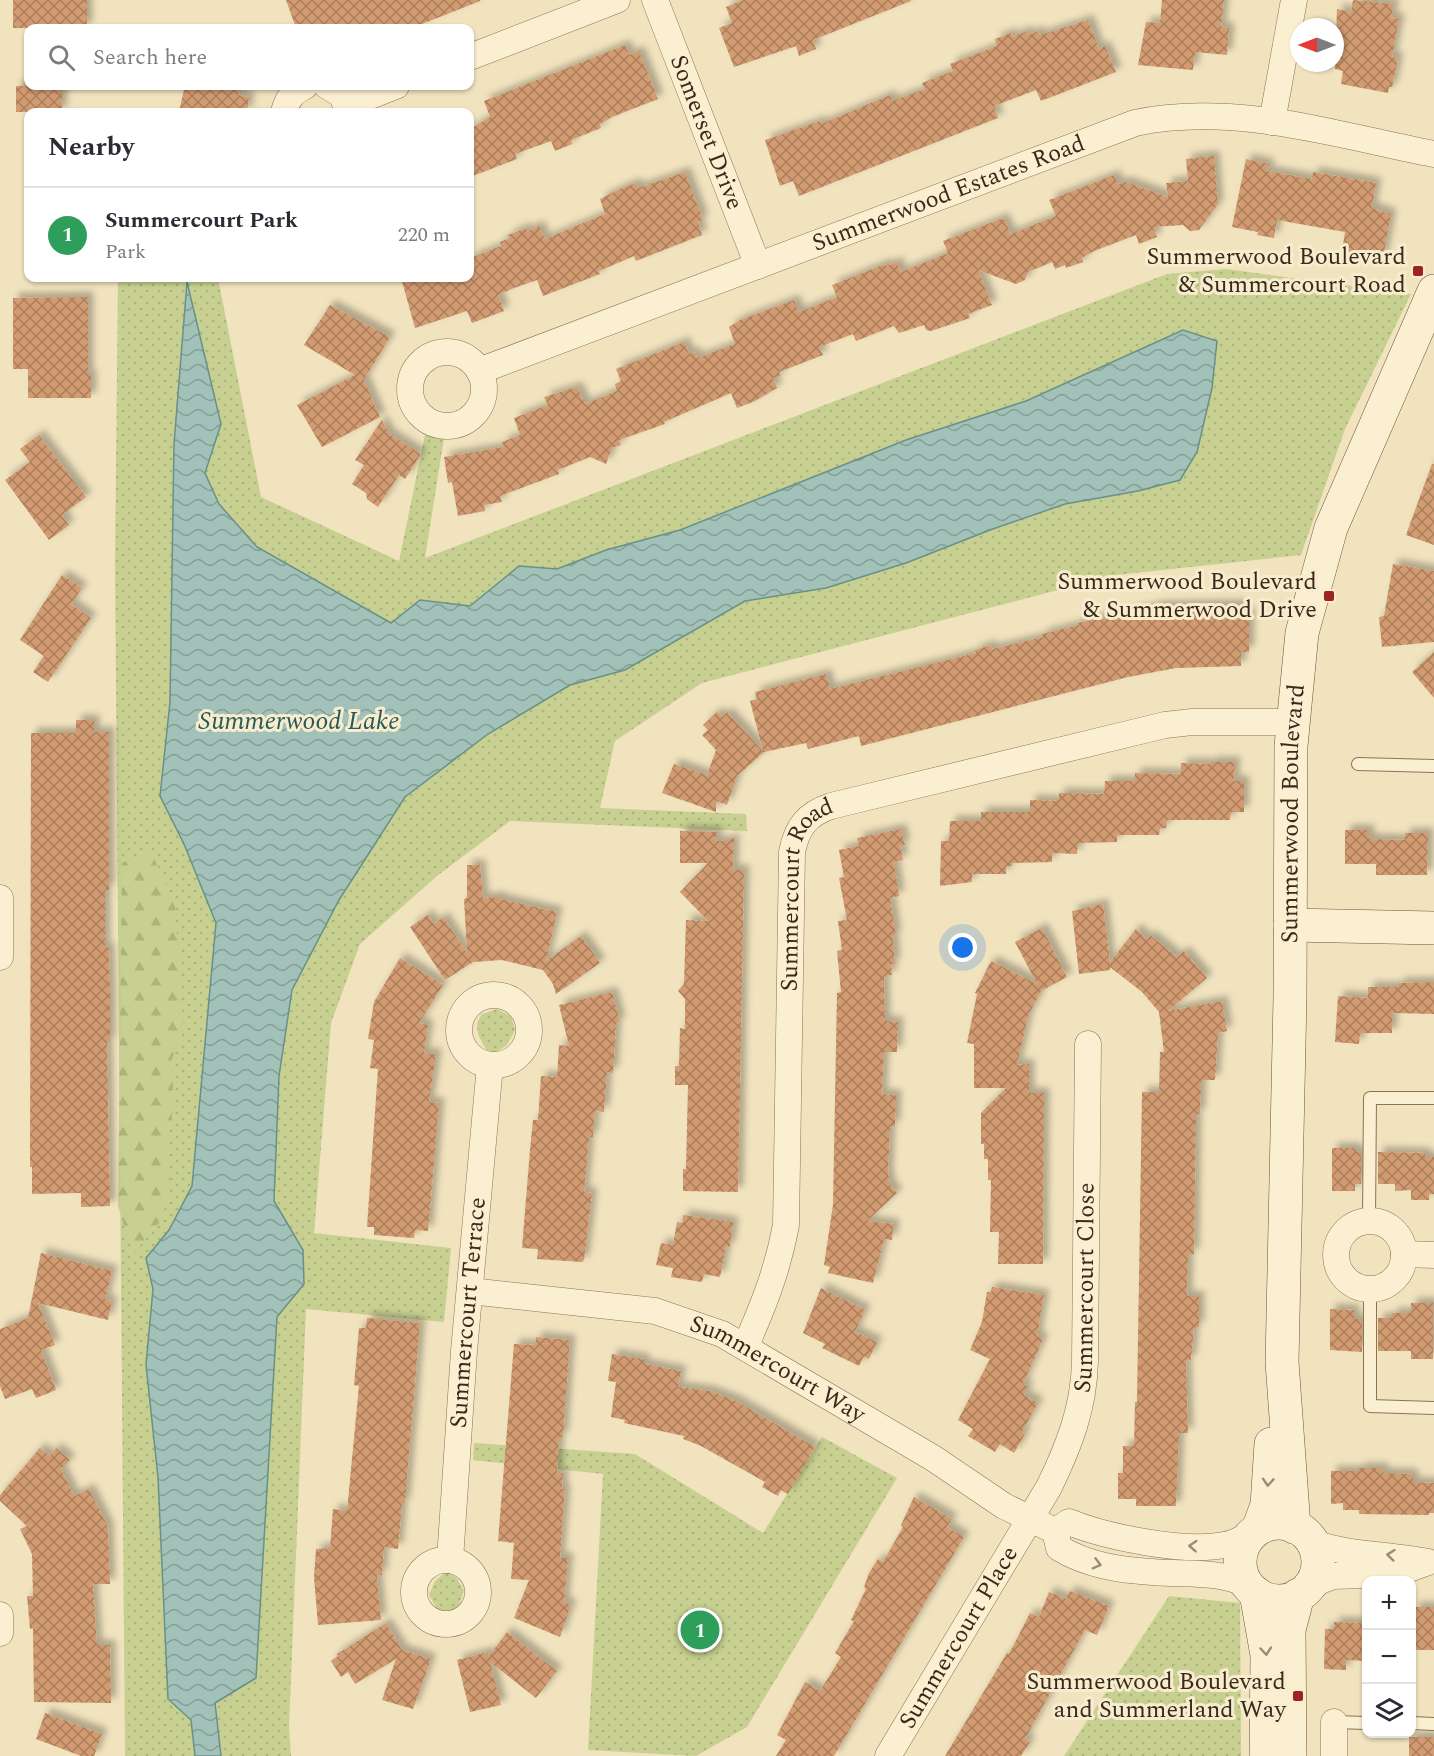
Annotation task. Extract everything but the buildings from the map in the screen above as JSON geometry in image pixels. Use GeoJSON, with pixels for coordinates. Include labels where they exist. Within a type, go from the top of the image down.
{"type":"FeatureCollection","features":[{"type":"Feature","properties":{"kind":"street"},"geometry":{"type":"LineString","coordinates":[[474,55],[617,0]]}},
{"type":"Feature","properties":{"kind":"street","name":"Somerset Drive"},"geometry":{"type":"LineString","coordinates":[[655,0],[758,266]]}},
{"type":"Feature","properties":{"kind":"street"},"geometry":{"type":"LineString","coordinates":[[1272,122],[1289,3]]}},
{"type":"Feature","properties":{"kind":"street"},"geometry":{"type":"LineString","coordinates":[[285,108],[288,100],[297,90]]}},
{"type":"Feature","properties":{"kind":"street"},"geometry":{"type":"LineString","coordinates":[[334,90],[342,95],[348,108]]}},
{"type":"Feature","properties":{"kind":"street"},"geometry":{"type":"LineString","coordinates":[[350,108],[388,90]]}},
{"type":"Feature","properties":{"kind":"street","name":"Summerwood Estates Road"},"geometry":{"type":"LineString","coordinates":[[479,371],[1135,123],[1158,118],[1209,115],[1272,122],[1434,154]]}},
{"type":"Feature","properties":{"kind":"street","name":"Summerwood Boulevard"},"geometry":{"type":"LineString","coordinates":[[1304,1535],[1282,1362],[1292,722],[1302,633],[1331,528],[1434,291]]}},
{"type":"Feature","properties":{"kind":"street","name":"Summercourt Road"},"geometry":{"type":"LineString","coordinates":[[745,1347],[766,1302],[786,1225],[792,852],[795,837],[802,823],[811,814],[831,806],[1133,731],[1192,722],[1292,722]]}},
{"type":"Feature","properties":{"kind":"street"},"geometry":{"type":"LineString","coordinates":[[0,898],[0,957]]}},
{"type":"Feature","properties":{"kind":"street"},"geometry":{"type":"LineString","coordinates":[[1290,925],[1434,928]]}},
{"type":"Feature","properties":{"kind":"street","name":"Summercourt Close"},"geometry":{"type":"LineString","coordinates":[[1031,1519],[1068,1446],[1082,1405],[1085,1383],[1088,1044]]}},
{"type":"Feature","properties":{"kind":"street","name":"Summercourt Terrace"},"geometry":{"type":"LineString","coordinates":[[450,1560],[490,1065]]}},
{"type":"Feature","properties":{"kind":"street"},"geometry":{"type":"LineString","coordinates":[[1368,1220],[1389,1226],[1402,1243],[1404,1254],[1398,1275],[1391,1283],[1370,1290],[1350,1284],[1336,1267],[1335,1256],[1341,1235],[1358,1222],[1368,1220]]}},
{"type":"Feature","properties":{"kind":"street"},"geometry":{"type":"LineString","coordinates":[[1404,1254],[1434,1255]]}},
{"type":"Feature","properties":{"kind":"street","name":"Summercourt Way"},"geometry":{"type":"LineString","coordinates":[[470,1291],[655,1311],[722,1334],[933,1458],[1004,1506],[1055,1531],[1059,1548],[1097,1565],[1152,1572],[1218,1574],[1251,1589]]}},
{"type":"Feature","properties":{"kind":"street","name":"Summerwood Boulevard"},"geometry":{"type":"LineString","coordinates":[[1254,1531],[1266,1505],[1275,1401],[1282,1362]]}},
{"type":"Feature","properties":{"kind":"street","name":"Summercourt Place"},"geometry":{"type":"LineString","coordinates":[[888,1756],[1031,1519]]}},
{"type":"Feature","properties":{"kind":"street"},"geometry":{"type":"LineString","coordinates":[[1055,1531],[1069,1522],[1138,1541],[1200,1547],[1227,1545],[1276,1522],[1328,1548],[1431,1562]]}},
{"type":"Feature","properties":{"kind":"street"},"geometry":{"type":"LineString","coordinates":[[1254,1531],[1239,1557],[1239,1566],[1251,1589],[1267,1655],[1266,1756]]}},
{"type":"Feature","properties":{"kind":"street"},"geometry":{"type":"LineString","coordinates":[[1290,1756],[1289,1630],[1303,1591],[1317,1572],[1318,1554],[1304,1535]]}},
{"type":"Feature","properties":{"kind":"street"},"geometry":{"type":"LineString","coordinates":[[1251,1589],[1279,1602],[1333,1576],[1395,1574],[1431,1562]]}},
{"type":"Feature","properties":{"kind":"street"},"geometry":{"type":"LineString","coordinates":[[0,1615],[0,1633]]}},
{"type":"Feature","properties":{"kind":"street"},"geometry":{"type":"LineString","coordinates":[[1334,1722],[1334,1756]]}},
{"type":"Feature","properties":{"kind":"lane"},"geometry":{"type":"LineString","coordinates":[[1358,764],[1434,766]]}},
{"type":"Feature","properties":{"kind":"lane"},"geometry":{"type":"LineString","coordinates":[[1368,1220],[1370,1098],[1434,1098]]}},
{"type":"Feature","properties":{"kind":"lane"},"geometry":{"type":"LineString","coordinates":[[1370,1290],[1370,1406],[1434,1408]]}},
{"type":"Feature","properties":{"kind":"lane"},"geometry":{"type":"LineString","coordinates":[[1334,1722],[1362,1723]]}},
{"type":"Feature","properties":{"kind":"lane"},"geometry":{"type":"LineString","coordinates":[[1416,1724],[1434,1724]]}},
{"type":"Feature","properties":{"kind":"green space"},"geometry":{"type":"Polygon","coordinates":[[[1226,269],[1411,294],[1345,429],[1301,555],[1116,575],[702,683],[615,741],[600,808],[746,814],[747,831],[510,821],[437,876],[360,944],[331,1023],[314,1233],[451,1248],[444,1322],[306,1309],[289,1727],[291,1756],[125,1756],[115,564],[118,282],[219,282],[261,497],[399,561],[425,435],[444,438],[425,558],[1167,274],[1226,269]]]}},
{"type":"Feature","properties":{"kind":"green space"},"geometry":{"type":"Polygon","coordinates":[[[151,851],[175,907],[184,1029],[171,1061],[174,1102],[166,1151],[170,1195],[159,1223],[133,1254],[118,1206],[122,863],[151,851]]]}},
{"type":"Feature","properties":{"kind":"green space"},"geometry":{"type":"Polygon","coordinates":[[[497,1009],[511,1016],[515,1030],[507,1045],[494,1054],[488,1053],[478,1034],[477,1024],[482,1014],[497,1009]]]}},
{"type":"Feature","properties":{"kind":"green space"},"geometry":{"type":"Polygon","coordinates":[[[822,1437],[897,1478],[747,1727],[696,1756],[588,1750],[603,1474],[473,1460],[474,1443],[635,1454],[763,1533],[822,1437]]]}},
{"type":"Feature","properties":{"kind":"green space"},"geometry":{"type":"Polygon","coordinates":[[[447,1571],[456,1577],[464,1590],[459,1606],[451,1611],[437,1609],[429,1595],[435,1581],[447,1571]]]}},
{"type":"Feature","properties":{"kind":"green space"},"geometry":{"type":"Polygon","coordinates":[[[1169,1596],[1240,1603],[1241,1756],[1064,1756],[1169,1596]]]}},
{"type":"Feature","properties":{"kind":"water","name":"Summerwood Lake"},"geometry":{"type":"Polygon","coordinates":[[[187,282],[221,424],[205,473],[219,504],[257,547],[391,623],[420,600],[470,606],[519,566],[557,569],[606,550],[680,530],[906,440],[1026,401],[1183,330],[1217,341],[1212,388],[1197,452],[1180,480],[1138,491],[1065,504],[906,563],[826,588],[745,601],[625,670],[570,685],[488,734],[405,797],[339,900],[292,990],[279,1076],[274,1201],[303,1250],[304,1284],[277,1317],[256,1678],[215,1703],[221,1756],[195,1756],[191,1720],[168,1699],[158,1477],[146,1365],[153,1289],[146,1258],[169,1230],[192,1186],[216,923],[184,844],[160,796],[170,702],[174,444],[187,282]]]}},
{"type":"Feature","properties":{"kind":"place","name":"Summerwood Boulevard & Summercourt Road"},"geometry":{"type":"Point","coordinates":[1418,271]}},
{"type":"Feature","properties":{"kind":"place","name":"Summerwood Boulevard & Summerwood Drive"},"geometry":{"type":"Point","coordinates":[1329,596]}},
{"type":"Feature","properties":{"kind":"place","name":"Summercourt Park"},"geometry":{"type":"Point","coordinates":[700,1630]}},
{"type":"Feature","properties":{"kind":"place","name":"Summerwood Boulevard and Summerland Way"},"geometry":{"type":"Point","coordinates":[1298,1696]}}]}
